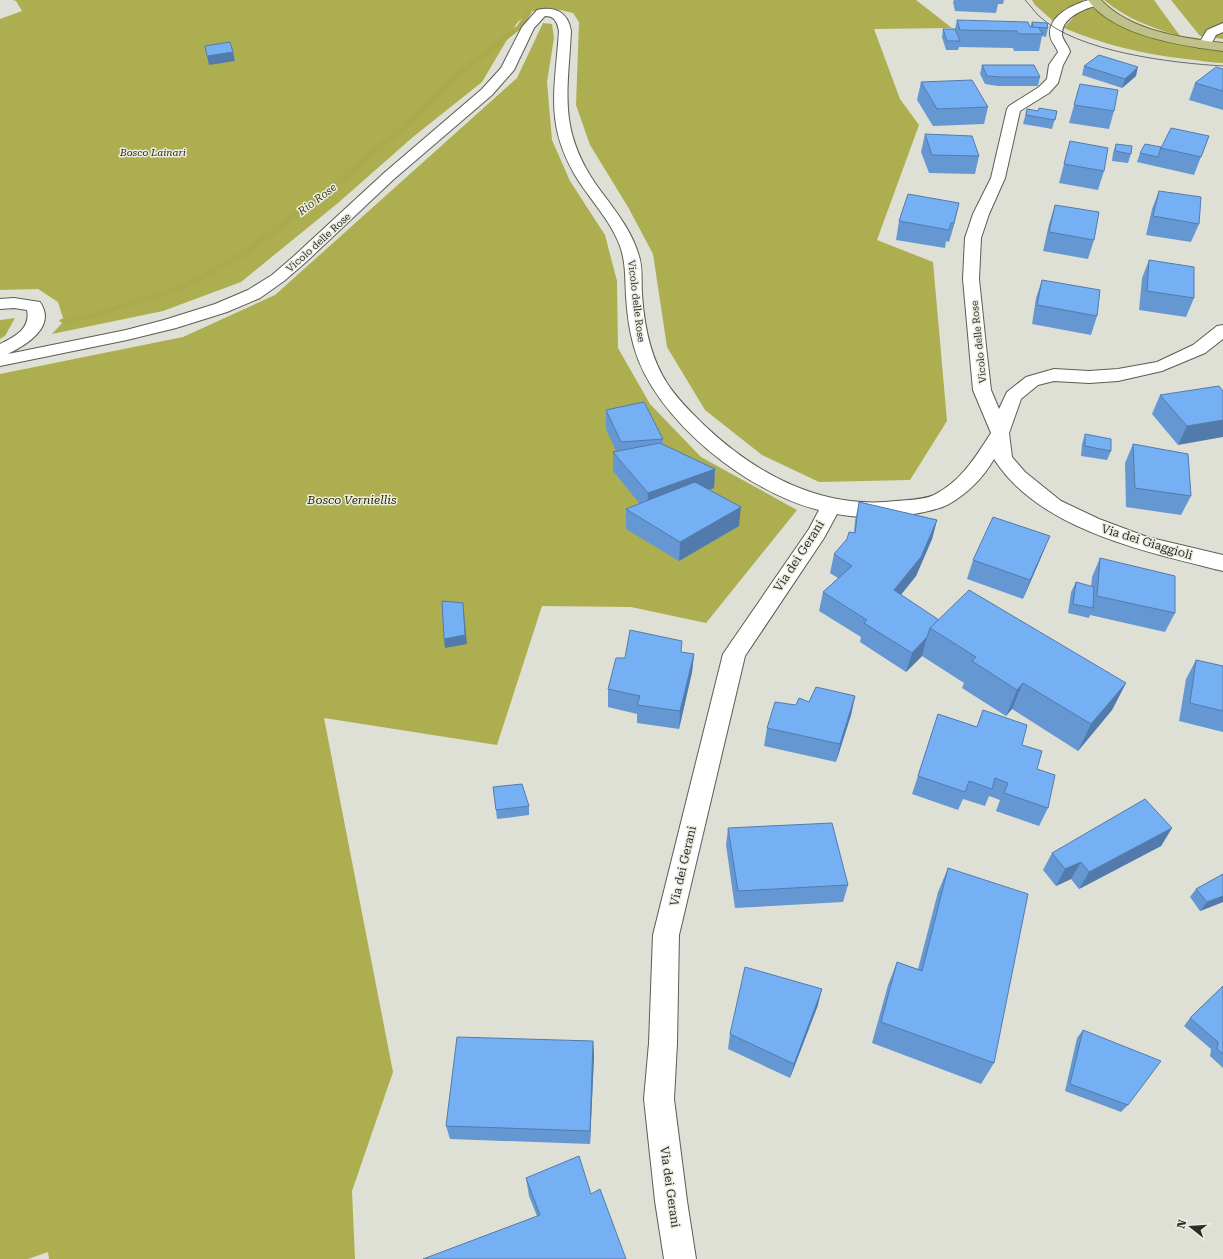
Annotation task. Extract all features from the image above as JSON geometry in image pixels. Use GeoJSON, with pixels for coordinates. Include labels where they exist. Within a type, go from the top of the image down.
{"type":"FeatureCollection","features":[{"type":"Feature","properties":{"kind":"main road"},"geometry":{"type":"LineString","coordinates":[[1095,1],[1109,13],[1142,30],[1172,39],[1223,47]]}},
{"type":"Feature","properties":{"kind":"street","name":"Vicolo delle Rose"},"geometry":{"type":"LineString","coordinates":[[0,361],[127,335],[163,326],[221,308],[254,294],[278,278],[300,259],[389,176],[483,96],[507,70],[528,26],[541,13],[552,12],[560,16],[563,20],[565,31],[560,102],[564,131],[568,145],[588,184],[617,223],[627,240],[632,259],[634,298],[644,355],[654,378],[670,400],[698,431],[722,453],[739,465],[772,484],[808,501],[849,509],[892,510],[939,500],[971,478],[1000,433],[982,390],[972,279],[973,238],[981,214],[998,178],[1014,109],[1044,90],[1052,80],[1056,65],[1064,52],[1062,44],[1056,37],[1059,24],[1073,11],[1083,5],[1095,1]]}},
{"type":"Feature","properties":{"kind":"street"},"geometry":{"type":"LineString","coordinates":[[1204,45],[1211,33],[1223,27]]}},
{"type":"Feature","properties":{"kind":"street"},"geometry":{"type":"LineString","coordinates":[[0,304],[14,303],[34,306],[36,319],[33,330],[12,345],[0,351]]}},
{"type":"Feature","properties":{"kind":"street","name":"Via dei Giaggioli"},"geometry":{"type":"LineString","coordinates":[[1223,330],[1199,349],[1162,366],[1118,375],[1088,377],[1054,376],[1032,381],[1012,396],[1000,433],[1003,458],[1018,477],[1054,506],[1092,524],[1142,543],[1223,563]]}},
{"type":"Feature","properties":{"kind":"street","name":"Via dei Gerani"},"geometry":{"type":"LineString","coordinates":[[680,1259],[658,1099],[663,1043],[666,935],[734,654],[816,533],[832,505]]}},
{"type":"Feature","properties":{"kind":"green space","name":"Bosco Lainari"},"geometry":{"type":"Polygon","coordinates":[[[13,0],[916,0],[952,28],[874,29],[900,99],[919,125],[877,240],[933,262],[947,421],[910,480],[819,482],[762,455],[705,410],[667,347],[653,254],[628,207],[590,145],[576,105],[579,22],[573,13],[551,8],[529,12],[517,23],[482,82],[413,137],[338,203],[241,282],[163,311],[52,334],[64,321],[58,302],[38,289],[0,290],[0,19],[22,11],[16,1],[13,0]]]}},
{"type":"Feature","properties":{"kind":"green space"},"geometry":{"type":"Polygon","coordinates":[[[1032,0],[1083,1],[1065,9],[1053,21],[1035,5],[1032,0]]]}},
{"type":"Feature","properties":{"kind":"green space"},"geometry":{"type":"Polygon","coordinates":[[[1104,0],[1154,0],[1180,36],[1160,30],[1131,18],[1104,0]]]}},
{"type":"Feature","properties":{"kind":"green space"},"geometry":{"type":"Polygon","coordinates":[[[1171,0],[1223,0],[1223,39],[1200,36],[1171,0]]]}},
{"type":"Feature","properties":{"kind":"green space"},"geometry":{"type":"Polygon","coordinates":[[[1092,7],[1122,24],[1155,37],[1189,46],[1223,50],[1223,63],[1170,57],[1139,51],[1109,44],[1064,28],[1078,12],[1092,7]]]}},
{"type":"Feature","properties":{"kind":"green space","name":"Bosco Verniellis"},"geometry":{"type":"Polygon","coordinates":[[[543,23],[552,24],[554,38],[547,82],[552,140],[570,181],[605,235],[617,281],[618,348],[650,404],[701,457],[797,510],[706,623],[631,607],[542,606],[497,745],[324,718],[393,1072],[352,1191],[355,1259],[49,1259],[48,1252],[28,1259],[0,1259],[0,374],[183,337],[275,295],[517,78],[543,23]]]}},
{"type":"Feature","properties":{"kind":"green space"},"geometry":{"type":"Polygon","coordinates":[[[15,318],[5,336],[0,339],[0,320],[15,318]]]}},
{"type":"Feature","properties":{"kind":"building"},"geometry":{"type":"Polygon","coordinates":[[[957,20],[1028,22],[1030,27],[1038,27],[1043,34],[1019,34],[1017,31],[960,30],[957,20]]]}},
{"type":"Feature","properties":{"kind":"building"},"geometry":{"type":"Polygon","coordinates":[[[1032,22],[1047,23],[1048,28],[1033,27],[1032,22]]]}},
{"type":"Feature","properties":{"kind":"building"},"geometry":{"type":"Polygon","coordinates":[[[943,29],[955,29],[960,41],[947,41],[943,29]]]}},
{"type":"Feature","properties":{"kind":"building"},"geometry":{"type":"Polygon","coordinates":[[[230,42],[233,52],[207,56],[205,46],[230,42]]]}},
{"type":"Feature","properties":{"kind":"building"},"geometry":{"type":"Polygon","coordinates":[[[1099,55],[1138,67],[1125,79],[1084,66],[1099,55]]]}},
{"type":"Feature","properties":{"kind":"building"},"geometry":{"type":"Polygon","coordinates":[[[982,65],[1034,65],[1040,77],[987,76],[982,65]]]}},
{"type":"Feature","properties":{"kind":"building"},"geometry":{"type":"Polygon","coordinates":[[[1216,67],[1223,69],[1223,91],[1195,83],[1216,67]]]}},
{"type":"Feature","properties":{"kind":"building"},"geometry":{"type":"Polygon","coordinates":[[[972,80],[988,107],[937,109],[921,82],[972,80]]]}},
{"type":"Feature","properties":{"kind":"building"},"geometry":{"type":"Polygon","coordinates":[[[1080,84],[1118,90],[1114,111],[1074,105],[1080,84]]]}},
{"type":"Feature","properties":{"kind":"building"},"geometry":{"type":"Polygon","coordinates":[[[1039,108],[1057,111],[1055,120],[1026,115],[1027,109],[1038,111],[1039,108]]]}},
{"type":"Feature","properties":{"kind":"building"},"geometry":{"type":"Polygon","coordinates":[[[1171,128],[1209,136],[1201,157],[1161,148],[1171,128]]]}},
{"type":"Feature","properties":{"kind":"building"},"geometry":{"type":"Polygon","coordinates":[[[925,134],[972,136],[979,156],[932,155],[925,134]]]}},
{"type":"Feature","properties":{"kind":"building"},"geometry":{"type":"Polygon","coordinates":[[[1070,141],[1108,148],[1104,171],[1064,164],[1070,141]]]}},
{"type":"Feature","properties":{"kind":"building"},"geometry":{"type":"Polygon","coordinates":[[[1116,144],[1132,146],[1131,154],[1115,151],[1116,144]]]}},
{"type":"Feature","properties":{"kind":"building"},"geometry":{"type":"Polygon","coordinates":[[[1145,144],[1161,147],[1158,157],[1140,153],[1145,144]]]}},
{"type":"Feature","properties":{"kind":"building"},"geometry":{"type":"Polygon","coordinates":[[[1159,191],[1201,197],[1199,224],[1153,216],[1159,191]]]}},
{"type":"Feature","properties":{"kind":"building"},"geometry":{"type":"Polygon","coordinates":[[[908,194],[959,203],[954,223],[951,223],[949,230],[899,221],[908,194]]]}},
{"type":"Feature","properties":{"kind":"building"},"geometry":{"type":"Polygon","coordinates":[[[1055,205],[1099,212],[1094,240],[1049,232],[1055,205]]]}},
{"type":"Feature","properties":{"kind":"building"},"geometry":{"type":"Polygon","coordinates":[[[1149,260],[1194,267],[1194,298],[1147,291],[1149,260]]]}},
{"type":"Feature","properties":{"kind":"building"},"geometry":{"type":"Polygon","coordinates":[[[1042,280],[1100,290],[1097,316],[1037,305],[1042,280]]]}},
{"type":"Feature","properties":{"kind":"building"},"geometry":{"type":"Polygon","coordinates":[[[1219,386],[1223,391],[1223,420],[1187,426],[1160,395],[1219,386]]]}},
{"type":"Feature","properties":{"kind":"building"},"geometry":{"type":"Polygon","coordinates":[[[644,402],[663,439],[621,442],[606,410],[644,402]]]}},
{"type":"Feature","properties":{"kind":"building"},"geometry":{"type":"Polygon","coordinates":[[[1085,434],[1111,439],[1111,451],[1085,446],[1085,434]]]}},
{"type":"Feature","properties":{"kind":"building"},"geometry":{"type":"Polygon","coordinates":[[[660,443],[715,469],[648,493],[613,452],[660,443]]]}},
{"type":"Feature","properties":{"kind":"building"},"geometry":{"type":"Polygon","coordinates":[[[1133,444],[1188,454],[1191,496],[1135,488],[1133,444]]]}},
{"type":"Feature","properties":{"kind":"building"},"geometry":{"type":"Polygon","coordinates":[[[695,482],[741,507],[680,542],[626,509],[695,482]]]}},
{"type":"Feature","properties":{"kind":"building"},"geometry":{"type":"Polygon","coordinates":[[[859,502],[937,520],[921,557],[894,590],[939,620],[930,628],[927,637],[912,653],[864,623],[867,620],[823,592],[852,566],[834,554],[847,539],[849,532],[855,533],[859,502]]]}},
{"type":"Feature","properties":{"kind":"building"},"geometry":{"type":"Polygon","coordinates":[[[993,517],[1050,536],[1030,580],[973,560],[993,517]]]}},
{"type":"Feature","properties":{"kind":"building"},"geometry":{"type":"Polygon","coordinates":[[[1100,558],[1175,576],[1175,613],[1097,596],[1100,558]]]}},
{"type":"Feature","properties":{"kind":"building"},"geometry":{"type":"Polygon","coordinates":[[[1076,582],[1094,587],[1093,608],[1073,604],[1076,582]]]}},
{"type":"Feature","properties":{"kind":"building"},"geometry":{"type":"Polygon","coordinates":[[[969,590],[1126,683],[1091,724],[1023,683],[1017,690],[972,661],[976,657],[930,628],[969,590]]]}},
{"type":"Feature","properties":{"kind":"building"},"geometry":{"type":"Polygon","coordinates":[[[442,601],[463,603],[465,635],[444,639],[442,601]]]}},
{"type":"Feature","properties":{"kind":"building"},"geometry":{"type":"Polygon","coordinates":[[[630,630],[682,641],[681,652],[694,654],[680,711],[637,705],[640,696],[608,689],[616,658],[625,658],[630,630]]]}},
{"type":"Feature","properties":{"kind":"building"},"geometry":{"type":"Polygon","coordinates":[[[1196,660],[1223,666],[1223,711],[1190,703],[1196,660]]]}},
{"type":"Feature","properties":{"kind":"building"},"geometry":{"type":"Polygon","coordinates":[[[816,687],[855,696],[840,744],[767,728],[775,702],[796,705],[799,698],[809,702],[816,687]]]}},
{"type":"Feature","properties":{"kind":"building"},"geometry":{"type":"Polygon","coordinates":[[[983,710],[1027,725],[1022,745],[1042,751],[1037,769],[1055,775],[1048,808],[1004,793],[1008,783],[995,778],[992,789],[969,781],[965,792],[918,776],[938,714],[977,727],[983,710]]]}},
{"type":"Feature","properties":{"kind":"building"},"geometry":{"type":"Polygon","coordinates":[[[522,784],[529,806],[496,810],[493,787],[522,784]]]}},
{"type":"Feature","properties":{"kind":"building"},"geometry":{"type":"Polygon","coordinates":[[[1145,799],[1172,828],[1089,872],[1081,862],[1065,869],[1052,853],[1145,799]]]}},
{"type":"Feature","properties":{"kind":"building"},"geometry":{"type":"Polygon","coordinates":[[[832,823],[848,885],[738,891],[728,828],[832,823]]]}},
{"type":"Feature","properties":{"kind":"building"},"geometry":{"type":"Polygon","coordinates":[[[948,868],[1028,894],[994,1063],[881,1022],[897,962],[922,971],[948,868]]]}},
{"type":"Feature","properties":{"kind":"building"},"geometry":{"type":"Polygon","coordinates":[[[1223,874],[1223,896],[1207,902],[1196,889],[1223,874]]]}},
{"type":"Feature","properties":{"kind":"building"},"geometry":{"type":"Polygon","coordinates":[[[745,967],[822,989],[794,1064],[730,1034],[745,967]]]}},
{"type":"Feature","properties":{"kind":"building"},"geometry":{"type":"Polygon","coordinates":[[[1223,986],[1223,1054],[1217,1049],[1218,1042],[1190,1018],[1223,986]]]}},
{"type":"Feature","properties":{"kind":"building"},"geometry":{"type":"Polygon","coordinates":[[[1083,1030],[1161,1061],[1128,1105],[1070,1084],[1083,1030]]]}},
{"type":"Feature","properties":{"kind":"building"},"geometry":{"type":"Polygon","coordinates":[[[457,1037],[593,1041],[590,1131],[446,1126],[457,1037]]]}},
{"type":"Feature","properties":{"kind":"building"},"geometry":{"type":"Polygon","coordinates":[[[579,1156],[591,1194],[600,1189],[626,1259],[423,1259],[540,1215],[526,1178],[579,1156]]]}},
{"type":"Feature","properties":{"kind":"waterway","name":"Rio Rose"},"geometry":{"type":"LineString","coordinates":[[64,321],[91,316],[183,287],[245,253],[329,190],[401,129],[458,74],[520,27],[529,12]]}},
{"type":"Feature","properties":{"kind":"tram line"},"geometry":{"type":"LineString","coordinates":[[1025,0],[1039,16],[1056,28],[1077,39],[1100,47],[1152,58],[1223,66]]}}]}
